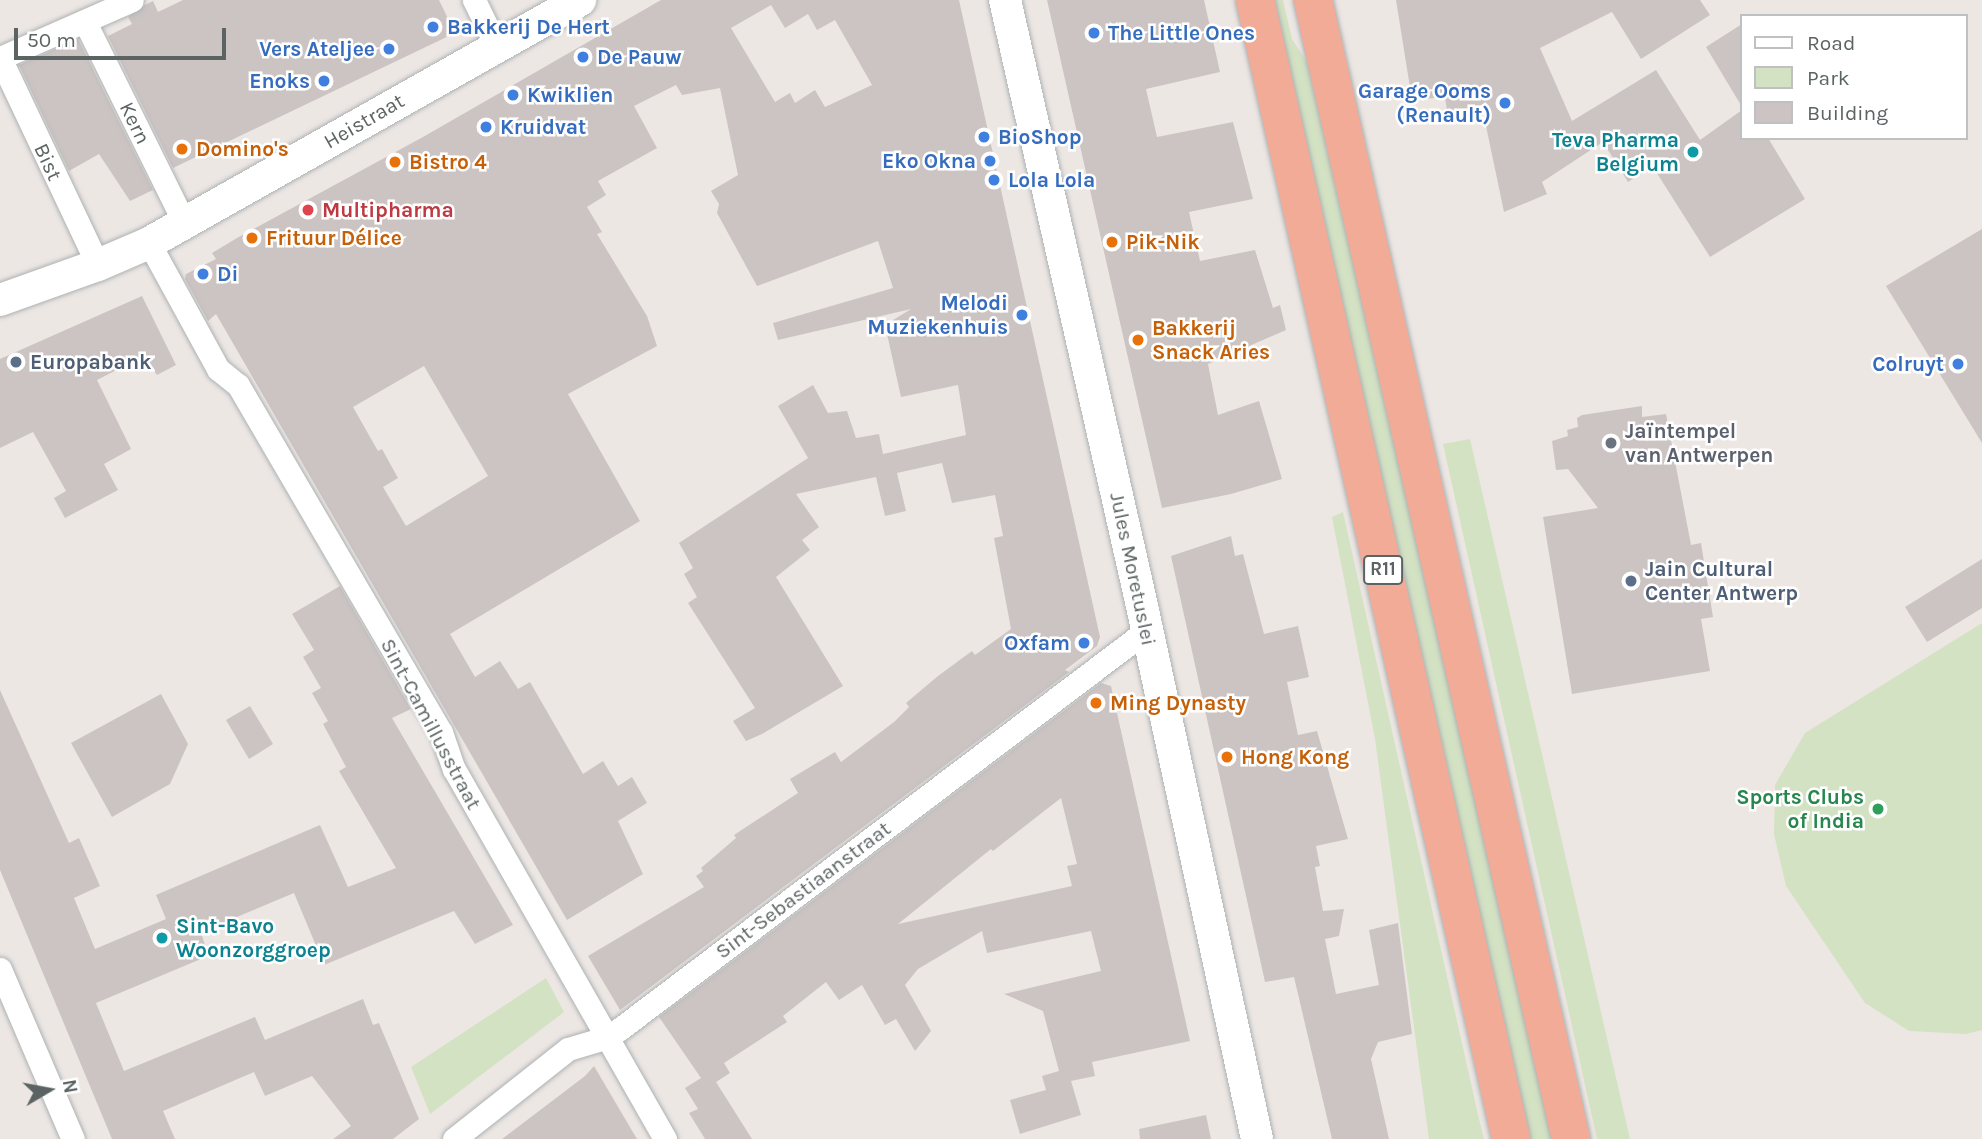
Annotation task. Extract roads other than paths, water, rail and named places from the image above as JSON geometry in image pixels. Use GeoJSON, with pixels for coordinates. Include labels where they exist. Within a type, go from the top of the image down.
{"type":"FeatureCollection","features":[{"type":"Feature","properties":{"kind":"highway","name":"R11"},"geometry":{"type":"LineString","coordinates":[[1255,0],[1511,1139]]}},
{"type":"Feature","properties":{"kind":"highway"},"geometry":{"type":"LineString","coordinates":[[1313,0],[1571,1139]]}},
{"type":"Feature","properties":{"kind":"street"},"geometry":{"type":"LineString","coordinates":[[0,58],[132,0]]}},
{"type":"Feature","properties":{"kind":"street"},"geometry":{"type":"LineString","coordinates":[[474,0],[496,45]]}},
{"type":"Feature","properties":{"kind":"street","name":"Heistraat"},"geometry":{"type":"LineString","coordinates":[[149,243],[580,0]]}},
{"type":"Feature","properties":{"kind":"street","name":"Jules Moretuslei"},"geometry":{"type":"LineString","coordinates":[[1005,0],[1147,630],[1256,1139]]}},
{"type":"Feature","properties":{"kind":"street","name":"Kern"},"geometry":{"type":"LineString","coordinates":[[85,22],[185,224]]}},
{"type":"Feature","properties":{"kind":"street","name":"Bist"},"geometry":{"type":"LineString","coordinates":[[0,58],[98,265]]}},
{"type":"Feature","properties":{"kind":"street"},"geometry":{"type":"LineString","coordinates":[[0,300],[98,265],[149,243]]}},
{"type":"Feature","properties":{"kind":"street","name":"Sint-Camillusstraat"},"geometry":{"type":"LineString","coordinates":[[149,243],[218,369],[239,385],[441,732],[454,769],[665,1139]]}},
{"type":"Feature","properties":{"kind":"street","name":"Sint-Sebastiaanstraat"},"geometry":{"type":"LineString","coordinates":[[454,1139],[568,1049],[608,1037],[1147,630]]}},
{"type":"Feature","properties":{"kind":"street"},"geometry":{"type":"LineString","coordinates":[[0,969],[73,1139]]}},
{"type":"Feature","properties":{"kind":"place","name":"Bakkerij De Hert"},"geometry":{"type":"Point","coordinates":[433,27]}},
{"type":"Feature","properties":{"kind":"place","name":"The Little Ones"},"geometry":{"type":"Point","coordinates":[1094,33]}},
{"type":"Feature","properties":{"kind":"place","name":"Vers Ateljee"},"geometry":{"type":"Point","coordinates":[389,49]}},
{"type":"Feature","properties":{"kind":"place","name":"De Pauw"},"geometry":{"type":"Point","coordinates":[583,57]}},
{"type":"Feature","properties":{"kind":"place","name":"Enoks"},"geometry":{"type":"Point","coordinates":[324,81]}},
{"type":"Feature","properties":{"kind":"place","name":"Kwiklien"},"geometry":{"type":"Point","coordinates":[513,95]}},
{"type":"Feature","properties":{"kind":"place","name":"Garage Ooms (Renault)"},"geometry":{"type":"Point","coordinates":[1505,103]}},
{"type":"Feature","properties":{"kind":"place","name":"Kruidvat"},"geometry":{"type":"Point","coordinates":[486,127]}},
{"type":"Feature","properties":{"kind":"place","name":"BioShop"},"geometry":{"type":"Point","coordinates":[984,137]}},
{"type":"Feature","properties":{"kind":"place","name":"Domino's"},"geometry":{"type":"Point","coordinates":[182,149]}},
{"type":"Feature","properties":{"kind":"place","name":"Teva Pharma Belgium"},"geometry":{"type":"Point","coordinates":[1693,152]}},
{"type":"Feature","properties":{"kind":"place","name":"Eko Okna"},"geometry":{"type":"Point","coordinates":[990,161]}},
{"type":"Feature","properties":{"kind":"place","name":"Bistro 4"},"geometry":{"type":"Point","coordinates":[395,162]}},
{"type":"Feature","properties":{"kind":"place","name":"Lola Lola"},"geometry":{"type":"Point","coordinates":[994,180]}},
{"type":"Feature","properties":{"kind":"place","name":"Multipharma"},"geometry":{"type":"Point","coordinates":[308,210]}},
{"type":"Feature","properties":{"kind":"place","name":"Frituur Délice"},"geometry":{"type":"Point","coordinates":[252,238]}},
{"type":"Feature","properties":{"kind":"place","name":"Pik-Nik"},"geometry":{"type":"Point","coordinates":[1112,242]}},
{"type":"Feature","properties":{"kind":"place","name":"Di"},"geometry":{"type":"Point","coordinates":[203,274]}},
{"type":"Feature","properties":{"kind":"place","name":"Melodi Muziekenhuis"},"geometry":{"type":"Point","coordinates":[1022,315]}},
{"type":"Feature","properties":{"kind":"place","name":"Bakkerij Snack Aries"},"geometry":{"type":"Point","coordinates":[1138,340]}},
{"type":"Feature","properties":{"kind":"place","name":"Europabank"},"geometry":{"type":"Point","coordinates":[16,362]}},
{"type":"Feature","properties":{"kind":"place","name":"Colruyt"},"geometry":{"type":"Point","coordinates":[1958,364]}},
{"type":"Feature","properties":{"kind":"place","name":"Jaïntempel van Antwerpen"},"geometry":{"type":"Point","coordinates":[1611,443]}},
{"type":"Feature","properties":{"kind":"place","name":"Jain Cultural Center Antwerp"},"geometry":{"type":"Point","coordinates":[1631,581]}},
{"type":"Feature","properties":{"kind":"place","name":"Oxfam"},"geometry":{"type":"Point","coordinates":[1084,643]}},
{"type":"Feature","properties":{"kind":"place","name":"Ming Dynasty"},"geometry":{"type":"Point","coordinates":[1096,703]}},
{"type":"Feature","properties":{"kind":"place","name":"Hong Kong"},"geometry":{"type":"Point","coordinates":[1227,757]}},
{"type":"Feature","properties":{"kind":"place","name":"Sports Clubs of India"},"geometry":{"type":"Point","coordinates":[1878,809]}},
{"type":"Feature","properties":{"kind":"place","name":"Sint-Bavo Woonzorggroep"},"geometry":{"type":"Point","coordinates":[162,938]}}]}
